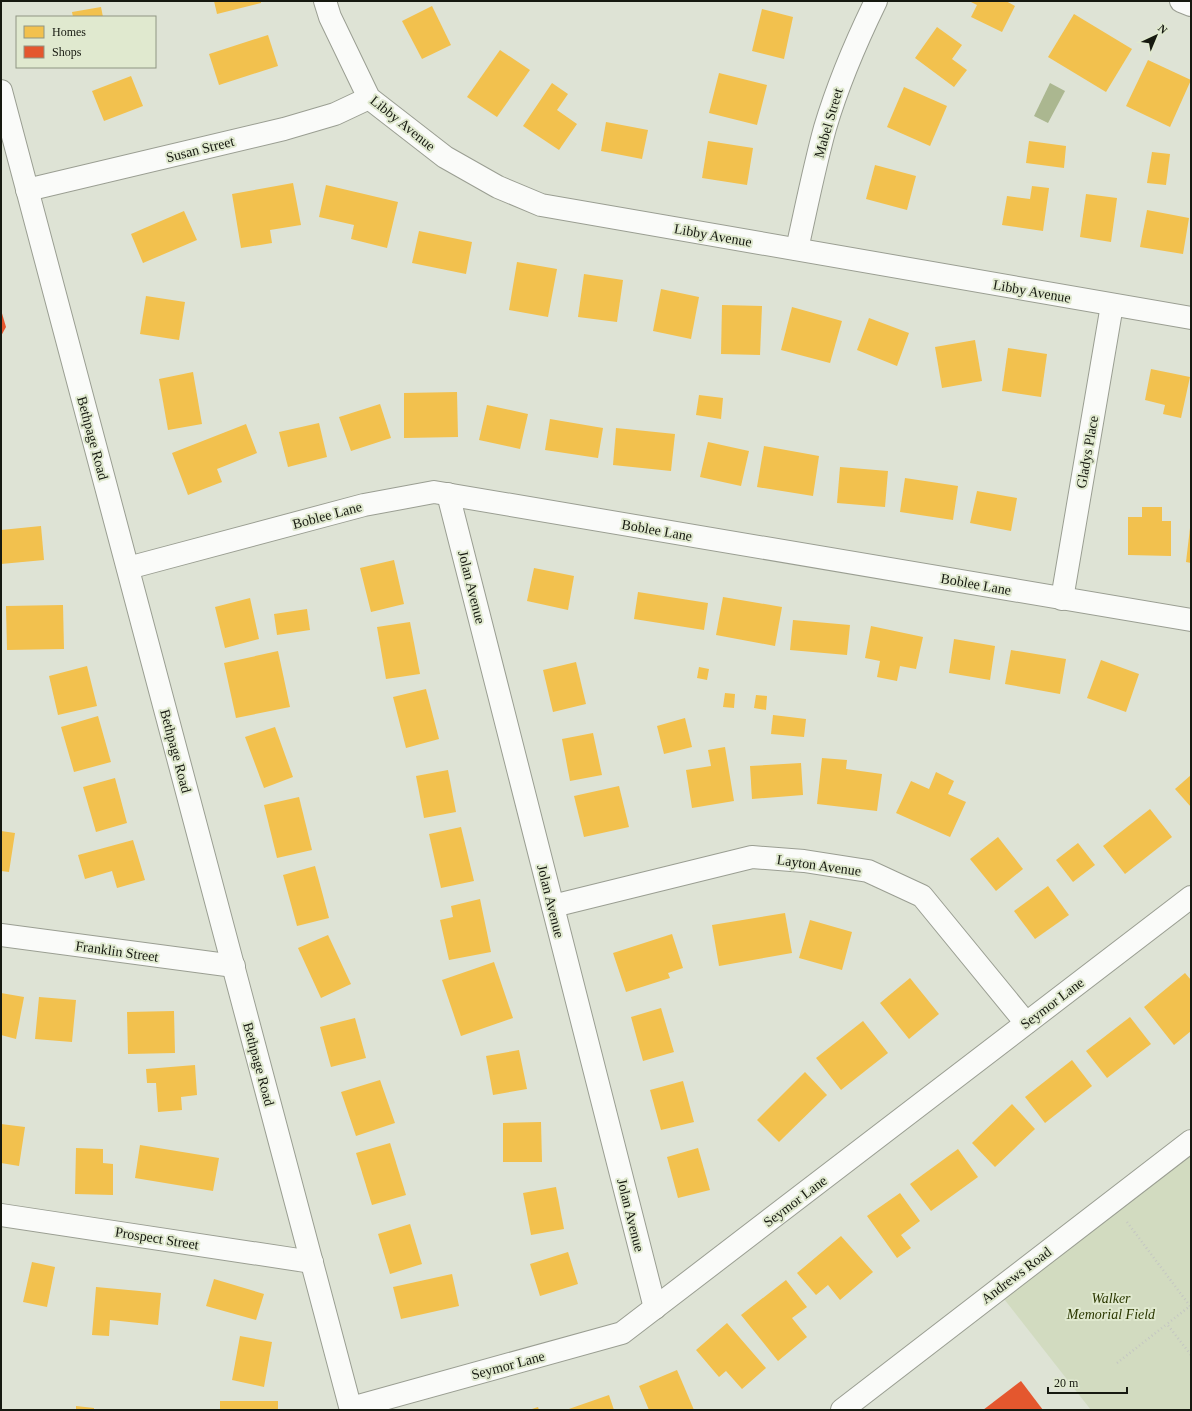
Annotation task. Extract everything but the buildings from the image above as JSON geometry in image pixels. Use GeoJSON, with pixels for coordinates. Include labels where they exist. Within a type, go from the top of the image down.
{"type":"FeatureCollection","features":[{"type":"Feature","properties":{"kind":"street","name":"Libby Avenue"},"geometry":{"type":"LineString","coordinates":[[325,1],[330,17],[369,98],[445,157],[498,187],[541,205],[1191,318]]}},
{"type":"Feature","properties":{"kind":"street","name":"Mabel Street"},"geometry":{"type":"LineString","coordinates":[[797,250],[827,121],[841,78],[876,1]]}},
{"type":"Feature","properties":{"kind":"street"},"geometry":{"type":"LineString","coordinates":[[1181,1],[1191,5]]}},
{"type":"Feature","properties":{"kind":"street","name":"Bethpage Road"},"geometry":{"type":"LineString","coordinates":[[1,91],[351,1409]]}},
{"type":"Feature","properties":{"kind":"street","name":"Susan Street"},"geometry":{"type":"LineString","coordinates":[[27,190],[284,129],[335,114],[369,98]]}},
{"type":"Feature","properties":{"kind":"street","name":"Gladys Place"},"geometry":{"type":"LineString","coordinates":[[1062,599],[1112,305]]}},
{"type":"Feature","properties":{"kind":"street","name":"Boblee Lane"},"geometry":{"type":"LineString","coordinates":[[128,568],[364,505],[434,492],[1191,620]]}},
{"type":"Feature","properties":{"kind":"street","name":"Jolan Avenue"},"geometry":{"type":"LineString","coordinates":[[448,494],[655,1308]]}},
{"type":"Feature","properties":{"kind":"street","name":"Layton Avenue"},"geometry":{"type":"LineString","coordinates":[[553,906],[752,857],[804,861],[868,871],[922,896],[1026,1023]]}},
{"type":"Feature","properties":{"kind":"street","name":"Seymor Lane"},"geometry":{"type":"LineString","coordinates":[[351,1409],[622,1333],[1191,897]]}},
{"type":"Feature","properties":{"kind":"street","name":"Franklin Street"},"geometry":{"type":"LineString","coordinates":[[1,935],[234,966]]}},
{"type":"Feature","properties":{"kind":"street","name":"Andrews Road"},"geometry":{"type":"LineString","coordinates":[[842,1410],[1191,1141]]}},
{"type":"Feature","properties":{"kind":"street","name":"Prospect Street"},"geometry":{"type":"LineString","coordinates":[[1,1215],[312,1262]]}},
{"type":"Feature","properties":{"kind":"path"},"geometry":{"type":"LineString","coordinates":[[1117,1363],[1190,1306],[1124,1219]]}},
{"type":"Feature","properties":{"kind":"path"},"geometry":{"type":"LineString","coordinates":[[1167,1324],[1191,1356]]}},
{"type":"Feature","properties":{"kind":"green space","name":"Walker Memorial Field"},"geometry":{"type":"Polygon","coordinates":[[[1191,1149],[1191,1410],[1091,1410],[997,1290],[1191,1149]]]}},
{"type":"Feature","properties":{"kind":"shaded area"},"geometry":{"type":"Polygon","coordinates":[[[1050,83],[1065,91],[1048,123],[1034,116],[1050,83]]]}}]}
